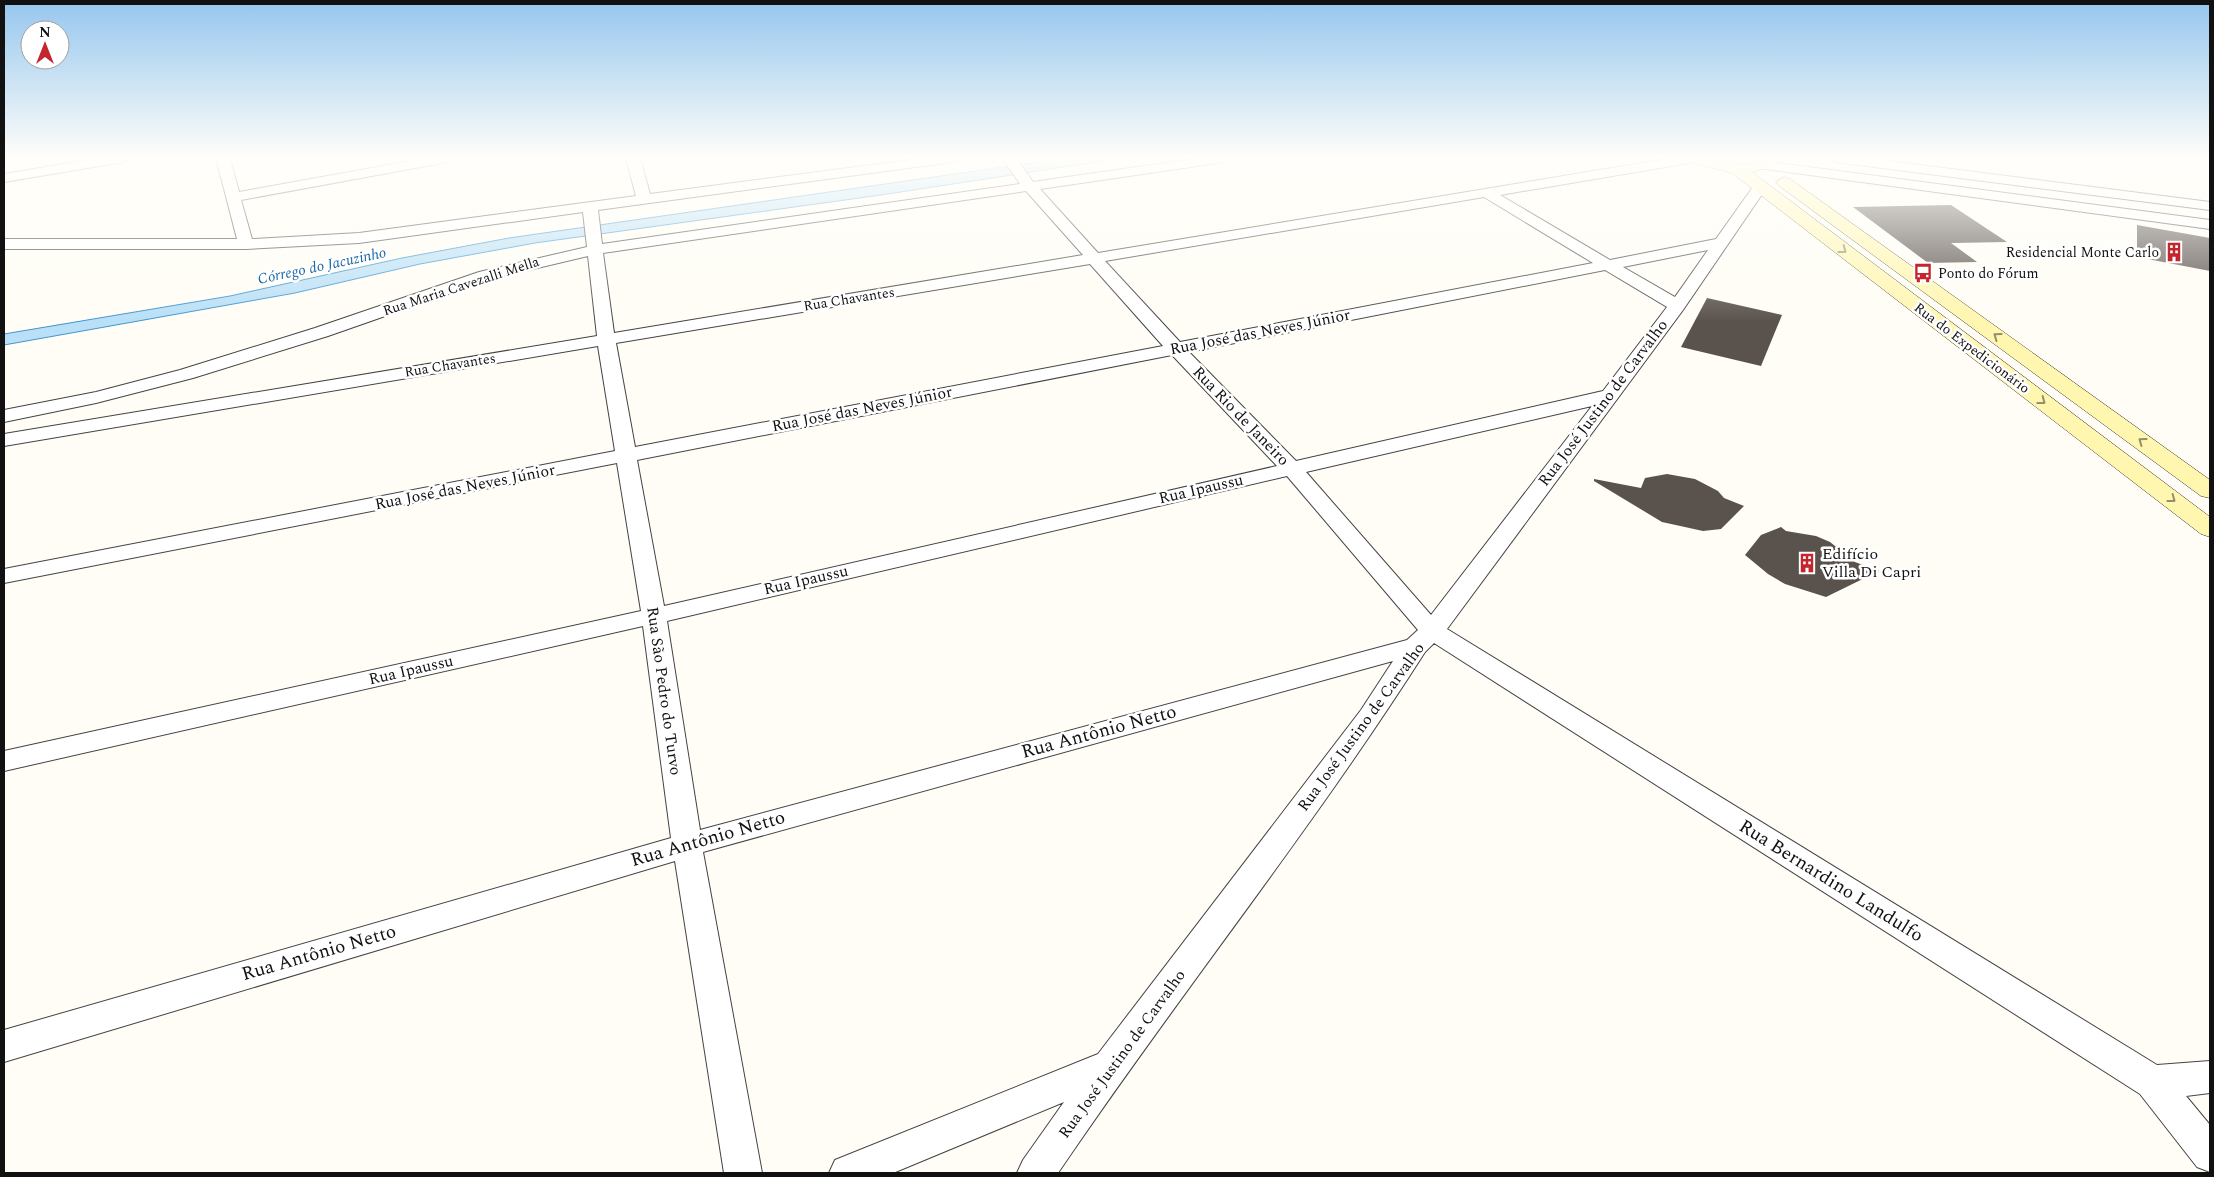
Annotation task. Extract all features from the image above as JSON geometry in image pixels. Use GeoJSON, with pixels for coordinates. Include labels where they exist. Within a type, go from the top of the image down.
{"type":"FeatureCollection","features":[{"type":"Feature","properties":{"kind":"main road","name":"Rua do Expedicionário"},"geometry":{"type":"LineString","coordinates":[[1815,213],[1985,358],[2210,528]]}},
{"type":"Feature","properties":{"kind":"main road","name":"Rua do Expedicionário"},"geometry":{"type":"LineString","coordinates":[[1825,213],[2210,491]]}},
{"type":"Feature","properties":{"kind":"main road"},"geometry":{"type":"LineString","coordinates":[[1985,358],[2025,356]]}},
{"type":"Feature","properties":{"kind":"street"},"geometry":{"type":"LineString","coordinates":[[238,213],[246,244]]}},
{"type":"Feature","properties":{"kind":"street"},"geometry":{"type":"LineString","coordinates":[[4,244],[246,244],[359,238],[590,213]]}},
{"type":"Feature","properties":{"kind":"street","name":"Rua São Pedro do Turvo"},"geometry":{"type":"LineString","coordinates":[[590,213],[606,340],[654,616],[687,845],[743,1173]]}},
{"type":"Feature","properties":{"kind":"street","name":"Rua Maria Cavezalli Mella"},"geometry":{"type":"LineString","coordinates":[[5,418],[165,379],[282,344],[501,270],[594,245],[819,213]]}},
{"type":"Feature","properties":{"kind":"street","name":"Rua Rio de Janeiro"},"geometry":{"type":"LineString","coordinates":[[1054,213],[1176,349],[1291,468],[1424,639]]}},
{"type":"Feature","properties":{"kind":"street","name":"Rua Chavantes"},"geometry":{"type":"LineString","coordinates":[[4,440],[1367,213]]}},
{"type":"Feature","properties":{"kind":"street"},"geometry":{"type":"LineString","coordinates":[[1520,213],[1677,306]]}},
{"type":"Feature","properties":{"kind":"street","name":"Rua José Justino de Carvalho"},"geometry":{"type":"LineString","coordinates":[[1036,1173],[1110,1066],[1370,717],[1424,639],[1677,306],[1721,243],[1738,213]]}},
{"type":"Feature","properties":{"kind":"street"},"geometry":{"type":"LineString","coordinates":[[2123,213],[2210,225]]}},
{"type":"Feature","properties":{"kind":"street"},"geometry":{"type":"LineString","coordinates":[[2179,213],[2184,221]]}},
{"type":"Feature","properties":{"kind":"street","name":"Rua José das Neves Júnior"},"geometry":{"type":"LineString","coordinates":[[4,576],[1721,243]]}},
{"type":"Feature","properties":{"kind":"street","name":"Rua Ipaussu"},"geometry":{"type":"LineString","coordinates":[[4,762],[654,616],[1608,396]]}},
{"type":"Feature","properties":{"kind":"street","name":"Rua Antônio Netto"},"geometry":{"type":"LineString","coordinates":[[4,1046],[687,845],[1424,639]]}},
{"type":"Feature","properties":{"kind":"street","name":"Rua Bernardino Landulfo"},"geometry":{"type":"LineString","coordinates":[[1424,639],[2153,1082],[2210,1154]]}},
{"type":"Feature","properties":{"kind":"street"},"geometry":{"type":"LineString","coordinates":[[848,1173],[1110,1066]]}},
{"type":"Feature","properties":{"kind":"street"},"geometry":{"type":"LineString","coordinates":[[2153,1082],[2210,1077]]}},
{"type":"Feature","properties":{"kind":"water"},"geometry":{"type":"Polygon","coordinates":[[[684,213],[752,213],[535,243],[420,264],[295,293],[4,345],[4,334],[230,296],[402,258],[509,238],[684,213]]]}},
{"type":"Feature","properties":{"kind":"building"},"geometry":{"type":"Polygon","coordinates":[[[1861,213],[1963,213],[2007,242],[1951,243],[1977,262],[1928,263],[1861,213]]]}},
{"type":"Feature","properties":{"kind":"building","name":"Residencial Monte Carlo"},"geometry":{"type":"Polygon","coordinates":[[[2137,225],[2210,238],[2210,271],[2137,257],[2137,225]]]}},
{"type":"Feature","properties":{"kind":"building"},"geometry":{"type":"Polygon","coordinates":[[[1707,298],[1782,315],[1761,366],[1681,347],[1707,298]]]}},
{"type":"Feature","properties":{"kind":"building"},"geometry":{"type":"Polygon","coordinates":[[[1667,474],[1695,479],[1718,491],[1724,498],[1744,506],[1721,529],[1703,531],[1662,522],[1594,481],[1594,479],[1641,488],[1645,478],[1667,474]]]}},
{"type":"Feature","properties":{"kind":"building","name":"Edifício Villa Di Capri"},"geometry":{"type":"Polygon","coordinates":[[[1781,527],[1786,531],[1816,536],[1830,542],[1855,562],[1879,571],[1826,597],[1785,584],[1768,574],[1745,555],[1761,535],[1781,527]]]}},
{"type":"Feature","properties":{"kind":"place","name":"Residencial Monte Carlo"},"geometry":{"type":"Point","coordinates":[2174,252]}},
{"type":"Feature","properties":{"kind":"place","name":"Ponto do Fórum"},"geometry":{"type":"Point","coordinates":[1923,273]}},
{"type":"Feature","properties":{"kind":"place","name":"Edifício Villa Di Capri"},"geometry":{"type":"Point","coordinates":[1807,563]}},
{"type":"Feature","properties":{"kind":"water label","name":"Córrego do Jacuzinho"},"geometry":{"type":"Point","coordinates":[322,266]}}]}
